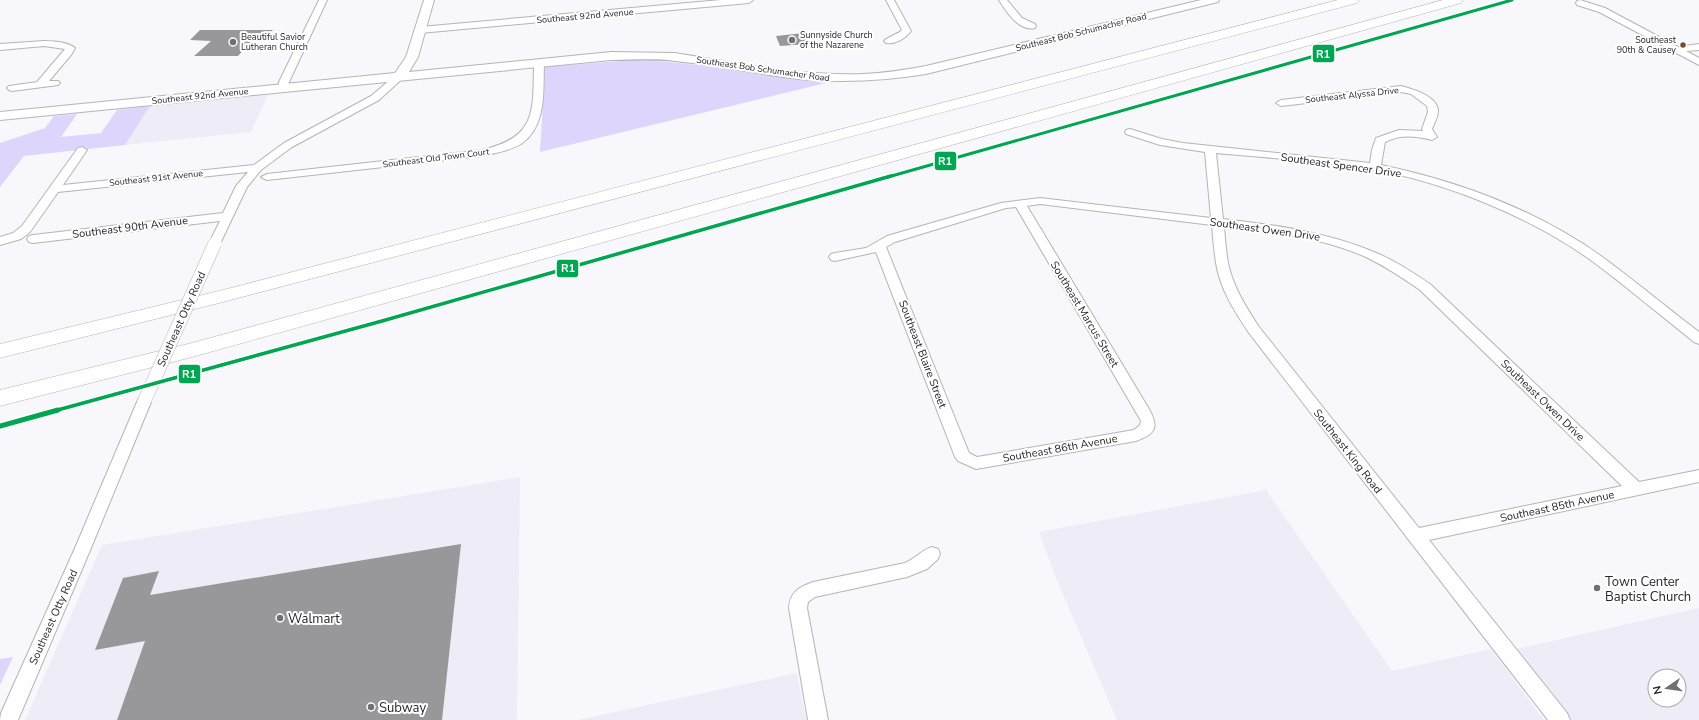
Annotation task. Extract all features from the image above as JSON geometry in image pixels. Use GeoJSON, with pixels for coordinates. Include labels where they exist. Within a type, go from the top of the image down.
{"type":"FeatureCollection","features":[{"type":"Feature","properties":{"kind":"highway"},"geometry":{"type":"LineString","coordinates":[[0,351],[223,296],[1353,0]]}},
{"type":"Feature","properties":{"kind":"highway"},"geometry":{"type":"LineString","coordinates":[[0,398],[192,350],[1457,0]]}},
{"type":"Feature","properties":{"kind":"highway"},"geometry":{"type":"LineString","coordinates":[[0,344],[75,333]]}},
{"type":"Feature","properties":{"kind":"main road"},"geometry":{"type":"LineString","coordinates":[[400,76],[412,57],[429,0]]}},
{"type":"Feature","properties":{"kind":"main road","name":"Southeast Bob Schumacher Road"},"geometry":{"type":"LineString","coordinates":[[400,76],[611,56],[658,56],[816,78],[853,79],[884,77],[926,70],[1214,0]]}},
{"type":"Feature","properties":{"kind":"main road","name":"Southeast 92nd Avenue"},"geometry":{"type":"LineString","coordinates":[[0,116],[400,76]]}},
{"type":"Feature","properties":{"kind":"street"},"geometry":{"type":"LineString","coordinates":[[283,88],[284,82],[323,0]]}},
{"type":"Feature","properties":{"kind":"street","name":"Southeast 92nd Avenue"},"geometry":{"type":"LineString","coordinates":[[420,30],[708,2],[749,0]]}},
{"type":"Feature","properties":{"kind":"street"},"geometry":{"type":"LineString","coordinates":[[889,42],[900,37],[907,31],[890,0]]}},
{"type":"Feature","properties":{"kind":"street"},"geometry":{"type":"LineString","coordinates":[[1004,0],[1019,20],[1032,26]]}},
{"type":"Feature","properties":{"kind":"street"},"geometry":{"type":"LineString","coordinates":[[1580,3],[1602,10],[1699,62]]}},
{"type":"Feature","properties":{"kind":"street"},"geometry":{"type":"LineString","coordinates":[[0,47],[44,45],[65,46],[70,48],[68,53],[40,84]]}},
{"type":"Feature","properties":{"kind":"street"},"geometry":{"type":"LineString","coordinates":[[1676,50],[1699,48]]}},
{"type":"Feature","properties":{"kind":"street","name":"Southeast Old Town Court"},"geometry":{"type":"LineString","coordinates":[[267,177],[482,153],[504,148],[523,137],[533,122],[538,106],[539,63]]}},
{"type":"Feature","properties":{"kind":"street","name":"Southeast Otty Road"},"geometry":{"type":"LineString","coordinates":[[8,720],[83,548],[144,402],[215,243],[246,179],[257,168],[288,145],[351,112],[374,98],[400,76]]}},
{"type":"Feature","properties":{"kind":"street"},"geometry":{"type":"LineString","coordinates":[[12,88],[55,83]]}},
{"type":"Feature","properties":{"kind":"street","name":"Southeast Alyssa Drive"},"geometry":{"type":"LineString","coordinates":[[1281,103],[1401,89],[1414,92],[1432,105],[1434,112],[1427,129],[1432,136],[1418,132],[1407,132],[1380,140],[1377,150],[1376,167]]}},
{"type":"Feature","properties":{"kind":"street","name":"Southeast Spencer Drive"},"geometry":{"type":"LineString","coordinates":[[1130,132],[1160,142],[1210,149],[1376,167],[1448,186],[1526,217],[1564,238],[1596,258],[1699,340]]}},
{"type":"Feature","properties":{"kind":"street","name":"Southeast King Road"},"geometry":{"type":"LineString","coordinates":[[1210,149],[1222,264],[1229,286],[1238,306],[1254,330],[1414,536],[1560,720]]}},
{"type":"Feature","properties":{"kind":"street"},"geometry":{"type":"LineString","coordinates":[[0,241],[12,239],[22,233],[82,150]]}},
{"type":"Feature","properties":{"kind":"street","name":"Southeast 91st Avenue"},"geometry":{"type":"LineString","coordinates":[[55,189],[257,168]]}},
{"type":"Feature","properties":{"kind":"street","name":"Southeast Owen Drive"},"geometry":{"type":"LineString","coordinates":[[835,257],[869,251],[891,239],[1005,205],[1040,202],[1294,231],[1317,236],[1358,249],[1396,267],[1434,295],[1636,489]]}},
{"type":"Feature","properties":{"kind":"street","name":"Southeast Marcus Street"},"geometry":{"type":"LineString","coordinates":[[1019,203],[1144,413],[1148,421],[1148,427]]}},
{"type":"Feature","properties":{"kind":"street","name":"Southeast 90th Avenue"},"geometry":{"type":"LineString","coordinates":[[33,238],[228,216]]}},
{"type":"Feature","properties":{"kind":"street","name":"Southeast Blaire Street"},"geometry":{"type":"LineString","coordinates":[[879,245],[963,457],[970,461]]}},
{"type":"Feature","properties":{"kind":"street","name":"Southeast 86th Avenue"},"geometry":{"type":"LineString","coordinates":[[970,461],[976,463],[984,462],[1136,434],[1143,432],[1148,427]]}},
{"type":"Feature","properties":{"kind":"street","name":"Southeast 85th Avenue"},"geometry":{"type":"LineString","coordinates":[[1414,536],[1699,476]]}},
{"type":"Feature","properties":{"kind":"street"},"geometry":{"type":"LineString","coordinates":[[818,720],[798,608],[798,600],[802,594],[813,590],[908,570],[921,564],[932,554]]}},
{"type":"Feature","properties":{"kind":"shaded area"},"geometry":{"type":"Polygon","coordinates":[[[632,60],[682,63],[780,77],[830,82],[540,152],[545,67],[632,60]]]}},
{"type":"Feature","properties":{"kind":"shaded area"},"geometry":{"type":"Polygon","coordinates":[[[268,95],[251,132],[125,145],[150,106],[268,95]]]}},
{"type":"Feature","properties":{"kind":"shaded area"},"geometry":{"type":"Polygon","coordinates":[[[150,106],[125,145],[24,156],[0,187],[0,143],[45,128],[54,116],[77,114],[61,137],[101,133],[117,110],[150,106]]]}},
{"type":"Feature","properties":{"kind":"shaded area"},"geometry":{"type":"Polygon","coordinates":[[[520,477],[517,720],[25,720],[102,545],[520,477]]]}},
{"type":"Feature","properties":{"kind":"shaded area"},"geometry":{"type":"Polygon","coordinates":[[[1266,490],[1392,671],[1491,649],[1544,720],[1117,720],[1056,578],[1039,532],[1266,490]]]}},
{"type":"Feature","properties":{"kind":"shaded area"},"geometry":{"type":"Polygon","coordinates":[[[1699,608],[1699,720],[1572,720],[1516,649],[1699,608]]]}},
{"type":"Feature","properties":{"kind":"shaded area"},"geometry":{"type":"Polygon","coordinates":[[[13,657],[0,685],[0,659],[13,657]]]}},
{"type":"Feature","properties":{"kind":"shaded area"},"geometry":{"type":"Polygon","coordinates":[[[797,673],[806,720],[577,720],[797,673]]]}},
{"type":"Feature","properties":{"kind":"building","name":"Beautiful Savior Lutheran Church"},"geometry":{"type":"Polygon","coordinates":[[[200,30],[273,30],[262,41],[252,41],[238,56],[194,56],[211,41],[190,40],[200,30]]]}},
{"type":"Feature","properties":{"kind":"building","name":"Sunnyside Church of the Nazarene"},"geometry":{"type":"Polygon","coordinates":[[[804,33],[808,44],[780,46],[776,36],[804,33]]]}},
{"type":"Feature","properties":{"kind":"building","name":"Walmart"},"geometry":{"type":"Polygon","coordinates":[[[461,544],[442,720],[117,720],[145,641],[95,650],[123,578],[159,571],[150,595],[461,544]]]}},
{"type":"Feature","properties":{"kind":"transit line","name":"R1"},"geometry":{"type":"LineString","coordinates":[[0,426],[382,321],[1512,0]]}},
{"type":"Feature","properties":{"kind":"place","name":"Sunnyside Church of the Nazarene"},"geometry":{"type":"Point","coordinates":[792,40]}},
{"type":"Feature","properties":{"kind":"place","name":"Beautiful Savior Lutheran Church"},"geometry":{"type":"Point","coordinates":[233,42]}},
{"type":"Feature","properties":{"kind":"place","name":"Southeast 90th & Causey"},"geometry":{"type":"Point","coordinates":[1683,45]}},
{"type":"Feature","properties":{"kind":"place","name":"Town Center Baptist Church"},"geometry":{"type":"Point","coordinates":[1597,588]}},
{"type":"Feature","properties":{"kind":"place","name":"Walmart"},"geometry":{"type":"Point","coordinates":[280,618]}},
{"type":"Feature","properties":{"kind":"place","name":"Subway"},"geometry":{"type":"Point","coordinates":[371,707]}}]}
